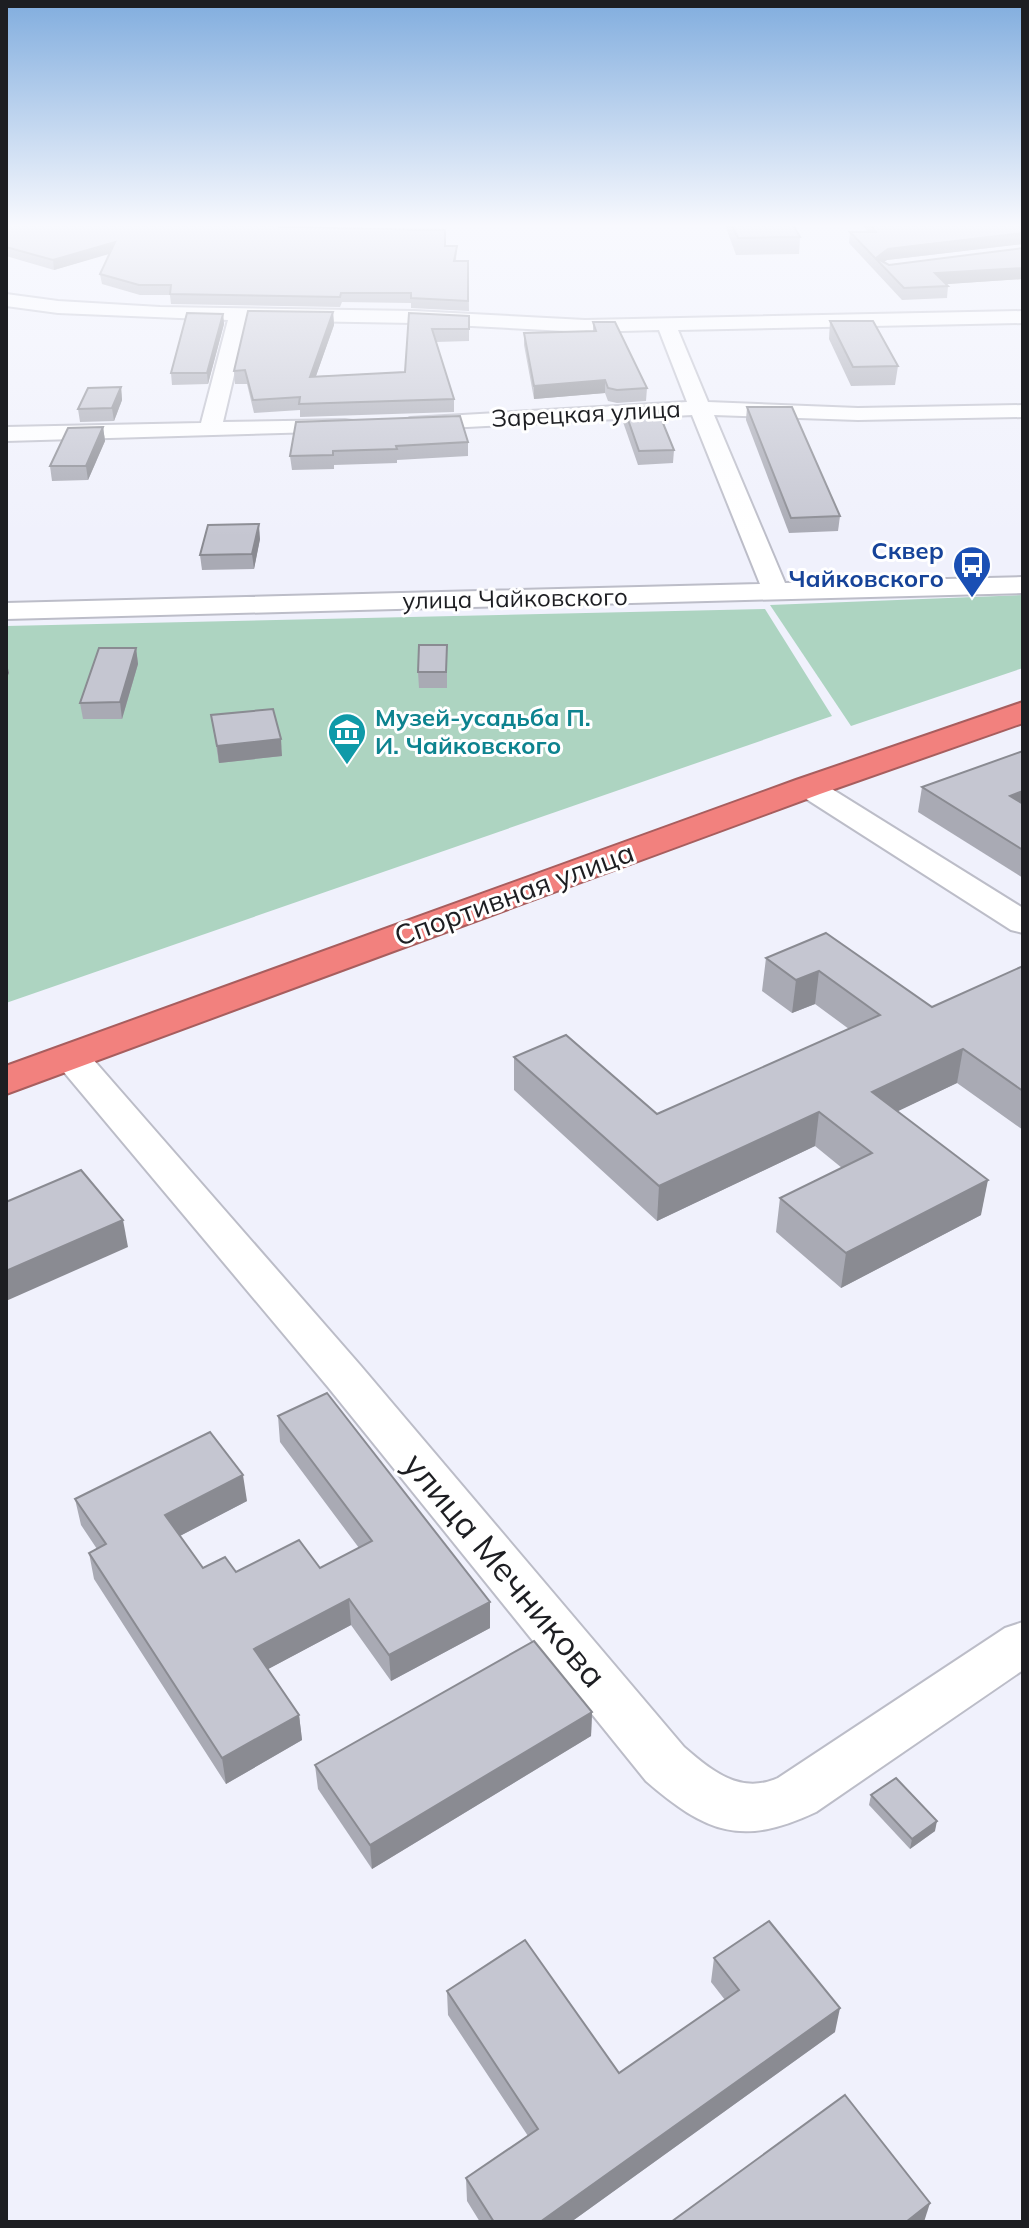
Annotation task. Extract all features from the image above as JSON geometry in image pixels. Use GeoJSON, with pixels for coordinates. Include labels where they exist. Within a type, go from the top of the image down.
{"type":"FeatureCollection","features":[{"type":"Feature","properties":{"kind":"highway","name":"Спортивная улица"},"geometry":{"type":"LineString","coordinates":[[6,1055],[585,845],[1023,693]]}},
{"type":"Feature","properties":{"kind":"highway","name":"Спортивная улица"},"geometry":{"type":"LineString","coordinates":[[6,1081],[808,787],[1023,712]]}},
{"type":"Feature","properties":{"kind":"street"},"geometry":{"type":"LineString","coordinates":[[210,430],[235,329]]}},
{"type":"Feature","properties":{"kind":"street"},"geometry":{"type":"LineString","coordinates":[[668,329],[776,593]]}},
{"type":"Feature","properties":{"kind":"street","name":"Зарецкая улица"},"geometry":{"type":"LineString","coordinates":[[6,434],[378,425],[700,408],[858,414],[1023,411]]}},
{"type":"Feature","properties":{"kind":"street","name":"улица Чайковского"},"geometry":{"type":"LineString","coordinates":[[6,611],[1023,585]]}},
{"type":"Feature","properties":{"kind":"street"},"geometry":{"type":"LineString","coordinates":[[808,787],[1023,923]]}},
{"type":"Feature","properties":{"kind":"street","name":"улица Мечникова"},"geometry":{"type":"LineString","coordinates":[[71,1057],[344,1376],[665,1764],[700,1793],[733,1808],[767,1808],[797,1795],[1023,1643]]}},
{"type":"Feature","properties":{"kind":"green space"},"geometry":{"type":"Polygon","coordinates":[[[1023,595],[1023,668],[851,726],[770,605],[1023,595]]]}},
{"type":"Feature","properties":{"kind":"green space","name":"Музей-усадьба П. И. Чайковского"},"geometry":{"type":"Polygon","coordinates":[[[765,609],[832,716],[6,1003],[6,626],[765,609]]]}},
{"type":"Feature","properties":{"kind":"building"},"geometry":{"type":"Polygon","coordinates":[[[183,329],[219,329],[207,373],[171,373],[183,329]]]}},
{"type":"Feature","properties":{"kind":"building"},"geometry":{"type":"Polygon","coordinates":[[[244,329],[327,329],[310,377],[405,372],[408,329],[469,329],[432,329],[454,399],[299,404],[300,397],[253,400],[245,370],[234,371],[244,329]]]}},
{"type":"Feature","properties":{"kind":"building"},"geometry":{"type":"Polygon","coordinates":[[[618,329],[647,388],[617,390],[608,388],[605,380],[534,386],[524,333],[618,329]]]}},
{"type":"Feature","properties":{"kind":"building"},"geometry":{"type":"Polygon","coordinates":[[[834,329],[877,329],[898,366],[853,367],[834,329]]]}},
{"type":"Feature","properties":{"kind":"building"},"geometry":{"type":"Polygon","coordinates":[[[121,387],[112,408],[78,409],[88,388],[121,387]]]}},
{"type":"Feature","properties":{"kind":"building"},"geometry":{"type":"Polygon","coordinates":[[[656,406],[674,450],[639,451],[624,408],[656,406]]]}},
{"type":"Feature","properties":{"kind":"building"},"geometry":{"type":"Polygon","coordinates":[[[747,407],[792,407],[840,516],[791,518],[747,407]]]}},
{"type":"Feature","properties":{"kind":"building"},"geometry":{"type":"Polygon","coordinates":[[[460,416],[468,442],[290,456],[296,422],[460,416]]]}},
{"type":"Feature","properties":{"kind":"building"},"geometry":{"type":"Polygon","coordinates":[[[103,427],[86,466],[50,466],[68,428],[103,427]]]}},
{"type":"Feature","properties":{"kind":"building"},"geometry":{"type":"Polygon","coordinates":[[[259,524],[252,554],[200,555],[208,525],[259,524]]]}},
{"type":"Feature","properties":{"kind":"building"},"geometry":{"type":"Polygon","coordinates":[[[419,645],[447,645],[446,672],[418,672],[419,645]]]}},
{"type":"Feature","properties":{"kind":"building"},"geometry":{"type":"Polygon","coordinates":[[[99,648],[136,648],[120,702],[80,703],[99,648]]]}},
{"type":"Feature","properties":{"kind":"building"},"geometry":{"type":"Polygon","coordinates":[[[273,709],[281,739],[217,746],[211,715],[273,709]]]}},
{"type":"Feature","properties":{"kind":"building"},"geometry":{"type":"Polygon","coordinates":[[[1023,751],[1023,791],[1010,796],[1023,804],[1023,850],[922,787],[1023,751]]]}},
{"type":"Feature","properties":{"kind":"building"},"geometry":{"type":"Polygon","coordinates":[[[826,933],[932,1007],[1023,966],[1023,1091],[963,1049],[872,1092],[988,1180],[846,1253],[780,1198],[872,1153],[819,1112],[659,1186],[514,1057],[566,1035],[657,1114],[880,1015],[819,971],[796,980],[766,958],[826,933]]]}},
{"type":"Feature","properties":{"kind":"building"},"geometry":{"type":"Polygon","coordinates":[[[81,1170],[123,1220],[6,1271],[6,1202],[81,1170]]]}},
{"type":"Feature","properties":{"kind":"building"},"geometry":{"type":"Polygon","coordinates":[[[327,1393],[490,1602],[389,1655],[349,1599],[254,1649],[299,1715],[222,1758],[89,1553],[106,1544],[75,1499],[210,1432],[243,1475],[165,1515],[203,1568],[225,1557],[236,1572],[299,1540],[320,1568],[372,1541],[278,1416],[327,1393]]]}},
{"type":"Feature","properties":{"kind":"building"},"geometry":{"type":"Polygon","coordinates":[[[534,1641],[592,1712],[370,1845],[315,1765],[534,1641]]]}},
{"type":"Feature","properties":{"kind":"building"},"geometry":{"type":"Polygon","coordinates":[[[896,1778],[937,1821],[912,1839],[871,1795],[896,1778]]]}},
{"type":"Feature","properties":{"kind":"building"},"geometry":{"type":"Polygon","coordinates":[[[769,1921],[840,2008],[540,2222],[494,2222],[466,2178],[538,2129],[447,1991],[525,1940],[619,2073],[739,1990],[714,1958],[769,1921]]]}},
{"type":"Feature","properties":{"kind":"building"},"geometry":{"type":"Polygon","coordinates":[[[845,2095],[930,2203],[906,2222],[671,2222],[845,2095]]]}},
{"type":"Feature","properties":{"kind":"place","name":"Сквер Чайковского"},"geometry":{"type":"Point","coordinates":[972,599]}},
{"type":"Feature","properties":{"kind":"place","name":"Музей-усадьба П. И. Чайковского"},"geometry":{"type":"Point","coordinates":[347,766]}}]}
